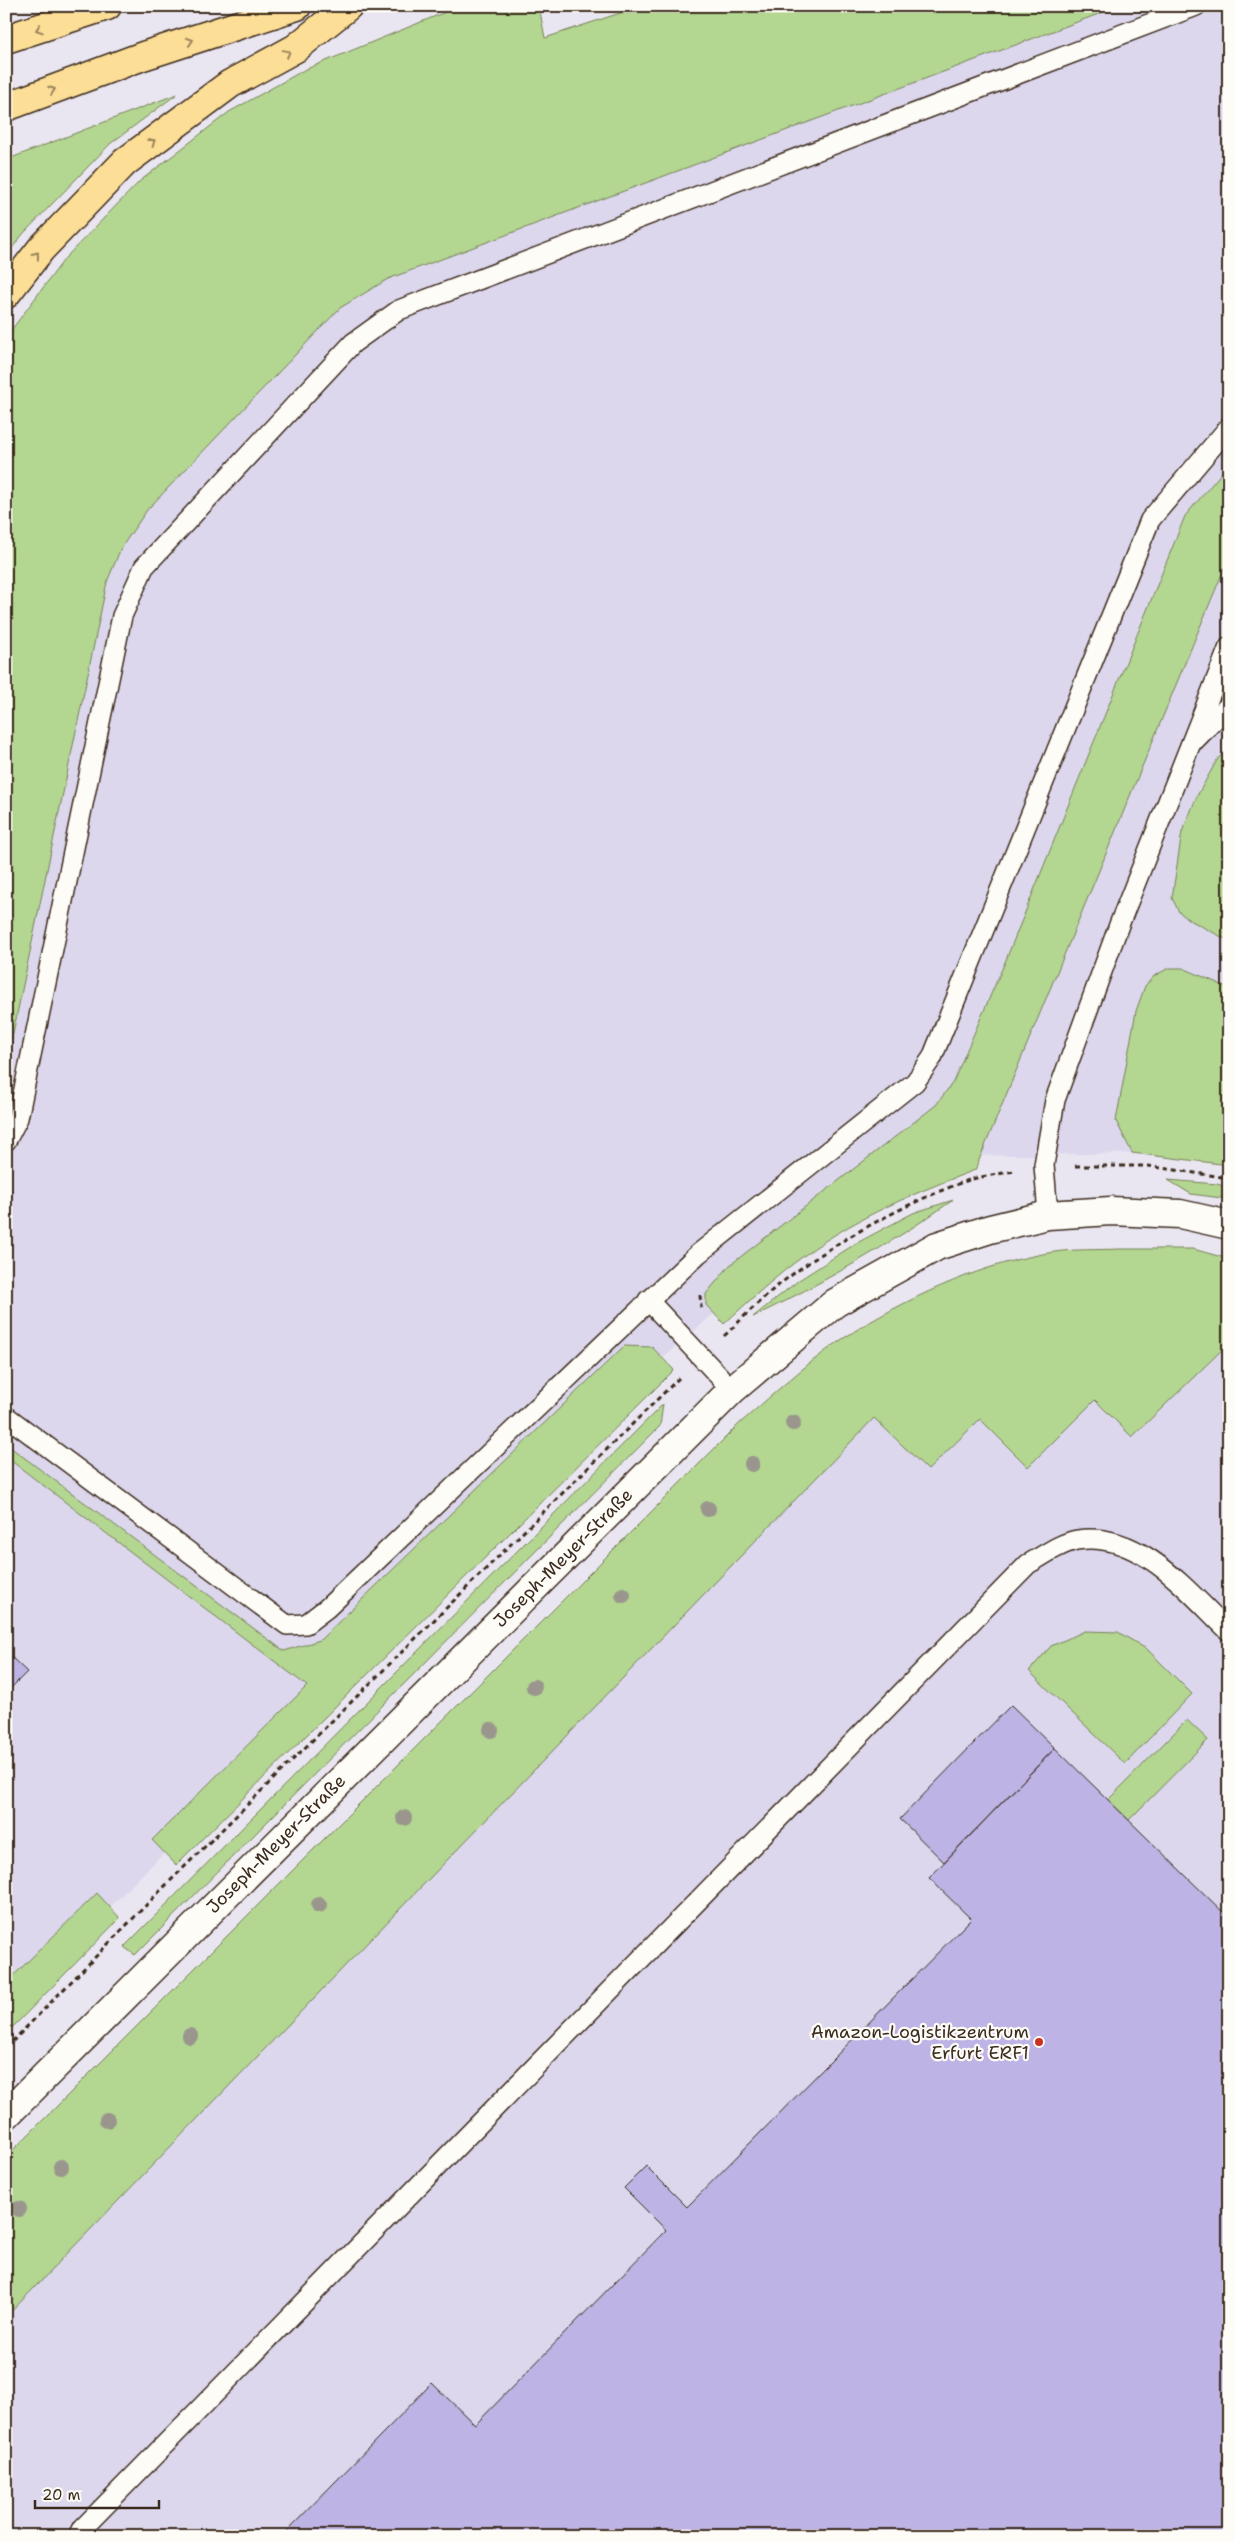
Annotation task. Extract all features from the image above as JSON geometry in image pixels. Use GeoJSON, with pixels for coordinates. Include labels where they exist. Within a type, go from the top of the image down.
{"type":"FeatureCollection","features":[{"type":"Feature","properties":{"kind":"highway"},"geometry":{"type":"LineString","coordinates":[[6,40],[107,6]]}},
{"type":"Feature","properties":{"kind":"highway"},"geometry":{"type":"LineString","coordinates":[[6,107],[143,56],[297,6]]}},
{"type":"Feature","properties":{"kind":"highway"},"geometry":{"type":"LineString","coordinates":[[6,294],[41,249],[125,162],[230,84],[296,48],[348,6]]}},
{"type":"Feature","properties":{"kind":"street","name":"Joseph-Meyer-Straße"},"geometry":{"type":"LineString","coordinates":[[6,2115],[732,1390],[834,1303],[937,1246],[990,1229],[1048,1215],[1111,1211],[1180,1214],[1229,1225]]}},
{"type":"Feature","properties":{"kind":"lane"},"geometry":{"type":"LineString","coordinates":[[6,1141],[18,1118],[122,616],[144,567],[353,343],[399,310],[1196,6]]}},
{"type":"Feature","properties":{"kind":"lane"},"geometry":{"type":"LineString","coordinates":[[6,1416],[287,1625],[306,1624],[327,1608],[698,1254],[915,1082],[932,1058],[1150,520],[1229,427]]}},
{"type":"Feature","properties":{"kind":"lane"},"geometry":{"type":"LineString","coordinates":[[1048,1215],[1044,1165],[1054,1100],[1099,977],[1229,647]]}},
{"type":"Feature","properties":{"kind":"lane"},"geometry":{"type":"LineString","coordinates":[[1189,746],[1229,705]]}},
{"type":"Feature","properties":{"kind":"lane"},"geometry":{"type":"LineString","coordinates":[[648,1300],[732,1390]]}},
{"type":"Feature","properties":{"kind":"lane"},"geometry":{"type":"LineString","coordinates":[[81,2532],[1028,1564],[1076,1540],[1102,1540],[1130,1548],[1155,1563],[1177,1580],[1229,1631]]}},
{"type":"Feature","properties":{"kind":"shaded area"},"geometry":{"type":"Polygon","coordinates":[[[641,6],[1229,6],[1229,1152],[956,1156],[798,1242],[640,1377],[6,2011],[6,410],[415,81],[641,6]]]}},
{"type":"Feature","properties":{"kind":"shaded area"},"geometry":{"type":"Polygon","coordinates":[[[1229,1318],[1229,2536],[6,2536],[6,2238],[864,1391],[1229,1318]]]}},
{"type":"Feature","properties":{"kind":"green space"},"geometry":{"type":"Polygon","coordinates":[[[460,6],[539,6],[545,38],[641,6],[1120,6],[388,279],[340,308],[147,510],[121,548],[107,582],[6,1067],[6,337],[66,257],[140,181],[229,112],[304,70],[460,6]]]}},
{"type":"Feature","properties":{"kind":"green space"},"geometry":{"type":"Polygon","coordinates":[[[177,94],[110,144],[23,234],[6,256],[6,160],[177,94]]]}},
{"type":"Feature","properties":{"kind":"green space"},"geometry":{"type":"Polygon","coordinates":[[[1229,464],[1229,557],[975,1170],[887,1206],[825,1241],[784,1271],[724,1324],[706,1305],[706,1294],[730,1265],[936,1105],[953,1082],[1005,962],[1185,516],[1229,464]]]}},
{"type":"Feature","properties":{"kind":"green space"},"geometry":{"type":"Polygon","coordinates":[[[1229,746],[1229,941],[1188,919],[1179,912],[1172,898],[1182,832],[1197,796],[1217,760],[1229,746]]]}},
{"type":"Feature","properties":{"kind":"green space"},"geometry":{"type":"Polygon","coordinates":[[[1169,968],[1183,968],[1229,988],[1229,1165],[1132,1153],[1116,1121],[1136,1011],[1145,986],[1154,976],[1169,968]]]}},
{"type":"Feature","properties":{"kind":"green space"},"geometry":{"type":"Polygon","coordinates":[[[1168,1180],[1217,1184],[1229,1188],[1229,1199],[1191,1194],[1168,1180]]]}},
{"type":"Feature","properties":{"kind":"green space"},"geometry":{"type":"Polygon","coordinates":[[[953,1200],[855,1263],[753,1317],[799,1280],[855,1244],[913,1213],[953,1200]]]}},
{"type":"Feature","properties":{"kind":"green space"},"geometry":{"type":"Polygon","coordinates":[[[1193,1249],[1229,1259],[1229,1343],[1132,1437],[1095,1400],[1028,1467],[980,1419],[928,1470],[874,1418],[6,2317],[6,2157],[739,1424],[797,1374],[842,1339],[904,1303],[977,1272],[1028,1257],[1062,1251],[1193,1249]]]}},
{"type":"Feature","properties":{"kind":"green space"},"geometry":{"type":"Polygon","coordinates":[[[624,1346],[652,1347],[674,1370],[176,1865],[152,1840],[307,1686],[6,1457],[6,1444],[284,1651],[320,1640],[624,1346]]]}},
{"type":"Feature","properties":{"kind":"green space"},"geometry":{"type":"Polygon","coordinates":[[[663,1404],[660,1426],[135,1955],[124,1947],[663,1404]]]}},
{"type":"Feature","properties":{"kind":"green space"},"geometry":{"type":"Polygon","coordinates":[[[1085,1631],[1118,1632],[1148,1650],[1192,1694],[1125,1764],[1029,1671],[1051,1646],[1085,1631]]]}},
{"type":"Feature","properties":{"kind":"green space"},"geometry":{"type":"Polygon","coordinates":[[[1187,1720],[1208,1740],[1129,1820],[1108,1800],[1187,1720]]]}},
{"type":"Feature","properties":{"kind":"green space"},"geometry":{"type":"Polygon","coordinates":[[[97,1893],[120,1918],[6,2034],[6,1983],[97,1893]]]}},
{"type":"Feature","properties":{"kind":"building"},"geometry":{"type":"Polygon","coordinates":[[[6,1652],[27,1672],[6,1693],[6,1652]]]}},
{"type":"Feature","properties":{"kind":"building"},"geometry":{"type":"Polygon","coordinates":[[[1011,1705],[1055,1748],[944,1862],[900,1819],[1011,1705]]]}},
{"type":"Feature","properties":{"kind":"building","name":"Amazon-Logistikzentrum Erfurt ERF1"},"geometry":{"type":"Polygon","coordinates":[[[1055,1748],[1229,1918],[1229,2536],[292,2536],[287,2531],[432,2383],[475,2425],[666,2230],[624,2188],[646,2166],[687,2207],[971,1919],[929,1878],[1055,1748]]]}},
{"type":"Feature","properties":{"kind":"place","name":"Amazon-Logistikzentrum Erfurt ERF1"},"geometry":{"type":"Point","coordinates":[1039,2042]}}]}
